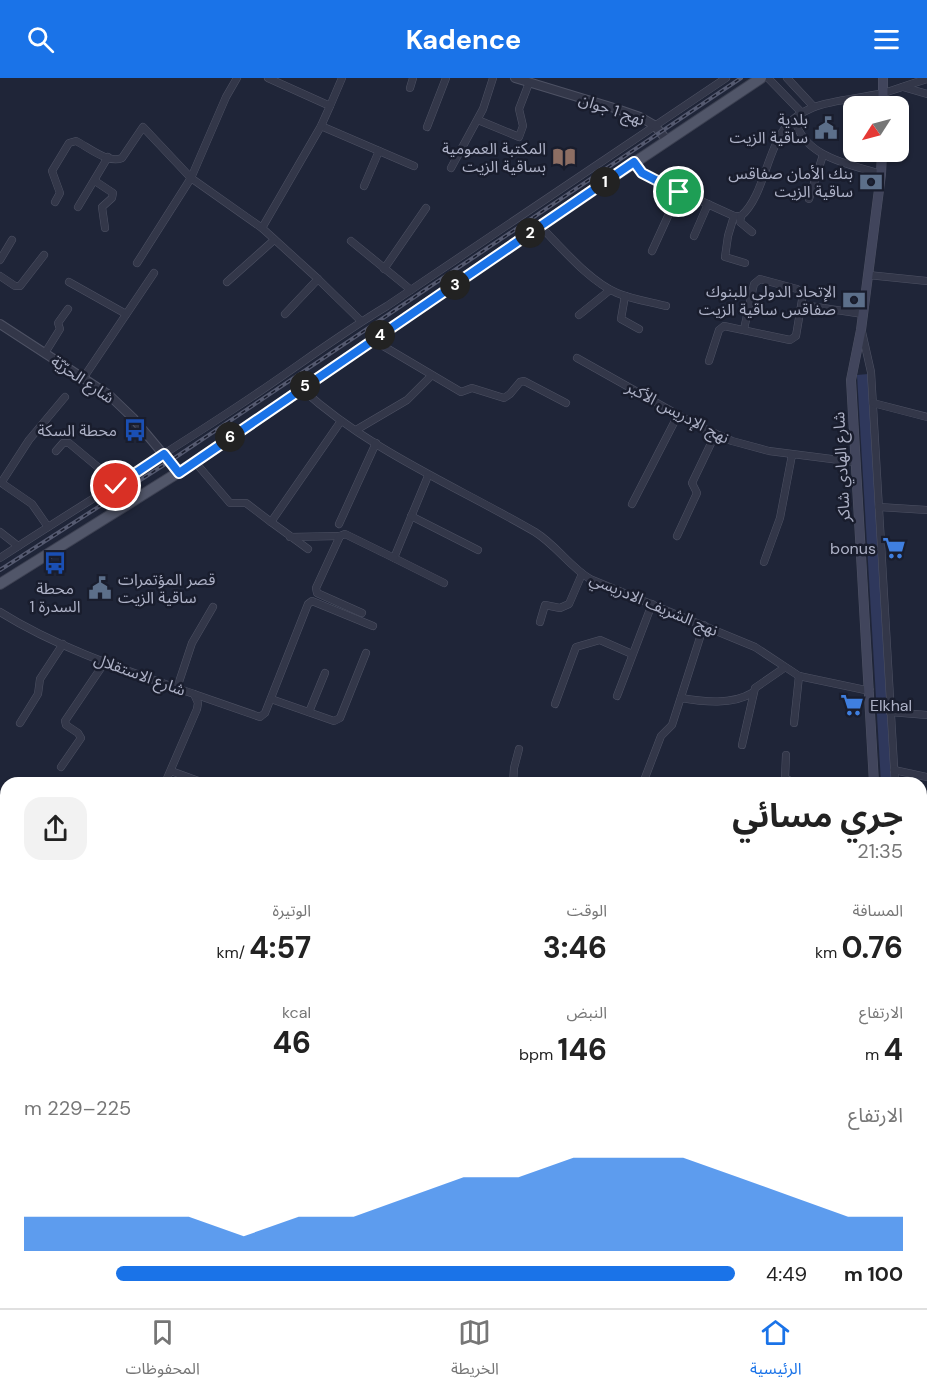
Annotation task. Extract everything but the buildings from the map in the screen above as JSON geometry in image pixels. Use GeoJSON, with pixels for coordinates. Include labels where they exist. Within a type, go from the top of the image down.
{"type":"FeatureCollection","features":[{"type":"Feature","properties":{"kind":"main road"},"geometry":{"type":"LineString","coordinates":[[0,584],[179,473],[634,162],[761,78]]}},
{"type":"Feature","properties":{"kind":"main road"},"geometry":{"type":"LineString","coordinates":[[883,78],[884,96]]}},
{"type":"Feature","properties":{"kind":"main road","name":"شارع الهادي شاكر"},"geometry":{"type":"LineString","coordinates":[[874,777],[851,380],[861,330],[882,162]]}},
{"type":"Feature","properties":{"kind":"street"},"geometry":{"type":"LineString","coordinates":[[137,263],[191,178],[226,97],[237,78]]}},
{"type":"Feature","properties":{"kind":"street"},"geometry":{"type":"LineString","coordinates":[[268,78],[330,106]]}},
{"type":"Feature","properties":{"kind":"street"},"geometry":{"type":"LineString","coordinates":[[262,228],[321,126],[342,78]]}},
{"type":"Feature","properties":{"kind":"street"},"geometry":{"type":"LineString","coordinates":[[410,88],[413,78]]}},
{"type":"Feature","properties":{"kind":"street"},"geometry":{"type":"LineString","coordinates":[[427,127],[446,78]]}},
{"type":"Feature","properties":{"kind":"street"},"geometry":{"type":"LineString","coordinates":[[451,168],[478,120],[493,78]]}},
{"type":"Feature","properties":{"kind":"street","name":"نهج 1 جوان"},"geometry":{"type":"LineString","coordinates":[[515,78],[535,82],[614,108],[654,124],[667,140]]}},
{"type":"Feature","properties":{"kind":"street"},"geometry":{"type":"LineString","coordinates":[[0,558],[116,486],[261,391],[361,321],[411,290],[654,124],[726,78]]}},
{"type":"Feature","properties":{"kind":"street"},"geometry":{"type":"LineString","coordinates":[[768,78],[802,112]]}},
{"type":"Feature","properties":{"kind":"street"},"geometry":{"type":"LineString","coordinates":[[787,78],[813,106]]}},
{"type":"Feature","properties":{"kind":"street"},"geometry":{"type":"LineString","coordinates":[[745,263],[725,257],[728,236],[737,216],[749,206],[781,134],[795,119],[813,106],[884,93],[925,79]]}},
{"type":"Feature","properties":{"kind":"street"},"geometry":{"type":"LineString","coordinates":[[478,120],[518,138],[523,126],[519,109],[535,82]]}},
{"type":"Feature","properties":{"kind":"street"},"geometry":{"type":"LineString","coordinates":[[901,87],[927,94]]}},
{"type":"Feature","properties":{"kind":"street"},"geometry":{"type":"LineString","coordinates":[[795,119],[801,135],[823,155],[881,174]]}},
{"type":"Feature","properties":{"kind":"street"},"geometry":{"type":"LineString","coordinates":[[321,126],[414,166]]}},
{"type":"Feature","properties":{"kind":"street"},"geometry":{"type":"LineString","coordinates":[[55,202],[60,193],[52,171],[69,143],[76,141],[117,160],[122,158],[143,127],[191,178],[262,228],[361,321]]}},
{"type":"Feature","properties":{"kind":"street"},"geometry":{"type":"LineString","coordinates":[[364,186],[380,151]]}},
{"type":"Feature","properties":{"kind":"street"},"geometry":{"type":"LineString","coordinates":[[809,199],[823,155]]}},
{"type":"Feature","properties":{"kind":"street"},"geometry":{"type":"LineString","coordinates":[[78,207],[108,157]]}},
{"type":"Feature","properties":{"kind":"street"},"geometry":{"type":"LineString","coordinates":[[634,162],[642,173],[679,192],[737,216],[740,222],[752,232]]}},
{"type":"Feature","properties":{"kind":"street"},"geometry":{"type":"LineString","coordinates":[[95,181],[113,194],[112,198],[102,207],[105,228]]}},
{"type":"Feature","properties":{"kind":"street"},"geometry":{"type":"LineString","coordinates":[[652,251],[679,192]]}},
{"type":"Feature","properties":{"kind":"street"},"geometry":{"type":"LineString","coordinates":[[694,236],[708,204]]}},
{"type":"Feature","properties":{"kind":"street"},"geometry":{"type":"LineString","coordinates":[[384,268],[426,208]]}},
{"type":"Feature","properties":{"kind":"street"},"geometry":{"type":"LineString","coordinates":[[540,226],[573,259],[610,290],[666,306]]}},
{"type":"Feature","properties":{"kind":"street"},"geometry":{"type":"LineString","coordinates":[[0,260],[12,240]]}},
{"type":"Feature","properties":{"kind":"street"},"geometry":{"type":"LineString","coordinates":[[227,282],[274,240]]}},
{"type":"Feature","properties":{"kind":"street"},"geometry":{"type":"LineString","coordinates":[[351,241],[411,290]]}},
{"type":"Feature","properties":{"kind":"street"},"geometry":{"type":"LineString","coordinates":[[0,276],[15,286],[20,286],[44,255]]}},
{"type":"Feature","properties":{"kind":"street"},"geometry":{"type":"LineString","coordinates":[[84,377],[154,273]]}},
{"type":"Feature","properties":{"kind":"street"},"geometry":{"type":"LineString","coordinates":[[868,275],[927,281]]}},
{"type":"Feature","properties":{"kind":"street"},"geometry":{"type":"LineString","coordinates":[[285,314],[318,279]]}},
{"type":"Feature","properties":{"kind":"street"},"geometry":{"type":"LineString","coordinates":[[709,361],[719,330],[724,326],[790,340],[796,336],[803,305],[803,294],[797,289],[760,279],[754,284],[744,329]]}},
{"type":"Feature","properties":{"kind":"street"},"geometry":{"type":"LineString","coordinates":[[69,282],[126,314]]}},
{"type":"Feature","properties":{"kind":"street"},"geometry":{"type":"LineString","coordinates":[[579,315],[610,290]]}},
{"type":"Feature","properties":{"kind":"street"},"geometry":{"type":"LineString","coordinates":[[625,296],[621,319],[639,329]]}},
{"type":"Feature","properties":{"kind":"street"},"geometry":{"type":"LineString","coordinates":[[803,305],[863,314]]}},
{"type":"Feature","properties":{"kind":"street"},"geometry":{"type":"LineString","coordinates":[[45,353],[60,330],[58,323],[68,309]]}},
{"type":"Feature","properties":{"kind":"street","name":"شارع الحرّيّة"},"geometry":{"type":"LineString","coordinates":[[1,326],[84,377],[120,404],[179,473]]}},
{"type":"Feature","properties":{"kind":"street"},"geometry":{"type":"LineString","coordinates":[[861,330],[871,372],[895,777]]}},
{"type":"Feature","properties":{"kind":"street"},"geometry":{"type":"LineString","coordinates":[[373,340],[461,392],[472,388],[504,398],[520,382],[524,381],[566,403]]}},
{"type":"Feature","properties":{"kind":"street","name":"نهج الإدريس الأكبر"},"geometry":{"type":"LineString","coordinates":[[577,358],[715,435],[769,451],[855,462]]}},
{"type":"Feature","properties":{"kind":"street"},"geometry":{"type":"LineString","coordinates":[[356,430],[407,400],[432,376]]}},
{"type":"Feature","properties":{"kind":"street","name":"نهج الشريف الادريسي"},"geometry":{"type":"LineString","coordinates":[[302,389],[342,421],[428,476],[535,533],[556,547],[582,574],[755,647],[798,676],[870,691]]}},
{"type":"Feature","properties":{"kind":"street"},"geometry":{"type":"LineString","coordinates":[[48,527],[32,504],[3,484],[3,480],[29,440],[65,397]]}},
{"type":"Feature","properties":{"kind":"street"},"geometry":{"type":"LineString","coordinates":[[873,404],[927,415]]}},
{"type":"Feature","properties":{"kind":"street"},"geometry":{"type":"LineString","coordinates":[[632,504],[678,415]]}},
{"type":"Feature","properties":{"kind":"street"},"geometry":{"type":"LineString","coordinates":[[271,522],[342,421]]}},
{"type":"Feature","properties":{"kind":"street"},"geometry":{"type":"LineString","coordinates":[[677,536],[697,493],[692,483],[715,435]]}},
{"type":"Feature","properties":{"kind":"street"},"geometry":{"type":"LineString","coordinates":[[56,451],[63,443],[69,443],[99,468],[116,486]]}},
{"type":"Feature","properties":{"kind":"street"},"geometry":{"type":"LineString","coordinates":[[339,524],[376,443]]}},
{"type":"Feature","properties":{"kind":"street"},"geometry":{"type":"LineString","coordinates":[[764,562],[780,518],[792,455]]}},
{"type":"Feature","properties":{"kind":"street"},"geometry":{"type":"LineString","coordinates":[[195,462],[230,503],[246,503],[308,549]]}},
{"type":"Feature","properties":{"kind":"street"},"geometry":{"type":"LineString","coordinates":[[394,558],[428,476]]}},
{"type":"Feature","properties":{"kind":"street"},"geometry":{"type":"LineString","coordinates":[[879,507],[927,510]]}},
{"type":"Feature","properties":{"kind":"street"},"geometry":{"type":"LineString","coordinates":[[411,516],[478,550]]}},
{"type":"Feature","properties":{"kind":"street"},"geometry":{"type":"LineString","coordinates":[[0,532],[18,546]]}},
{"type":"Feature","properties":{"kind":"street"},"geometry":{"type":"LineString","coordinates":[[290,537],[345,534],[444,582]]}},
{"type":"Feature","properties":{"kind":"street"},"geometry":{"type":"LineString","coordinates":[[340,536],[316,588],[317,593],[362,613]]}},
{"type":"Feature","properties":{"kind":"street"},"geometry":{"type":"LineString","coordinates":[[540,622],[545,605],[560,608],[569,604],[582,574]]}},
{"type":"Feature","properties":{"kind":"street"},"geometry":{"type":"LineString","coordinates":[[194,694],[260,717],[265,713],[308,604],[312,601],[373,626]]}},
{"type":"Feature","properties":{"kind":"street"},"geometry":{"type":"LineString","coordinates":[[618,696],[652,604]]}},
{"type":"Feature","properties":{"kind":"street"},"geometry":{"type":"LineString","coordinates":[[177,688],[192,643],[213,608]]}},
{"type":"Feature","properties":{"kind":"street","name":"شارع الاستقلال"},"geometry":{"type":"LineString","coordinates":[[0,612],[63,644],[105,662],[194,694],[198,703],[197,709],[168,777]]}},
{"type":"Feature","properties":{"kind":"street"},"geometry":{"type":"LineString","coordinates":[[645,777],[661,736],[672,724],[704,625]]}},
{"type":"Feature","properties":{"kind":"street"},"geometry":{"type":"LineString","coordinates":[[555,704],[576,647],[600,640],[632,654]]}},
{"type":"Feature","properties":{"kind":"street"},"geometry":{"type":"LineString","coordinates":[[20,723],[38,694],[40,679],[63,644]]}},
{"type":"Feature","properties":{"kind":"street"},"geometry":{"type":"LineString","coordinates":[[271,699],[334,721],[339,718],[366,653]]}},
{"type":"Feature","properties":{"kind":"street"},"geometry":{"type":"LineString","coordinates":[[61,767],[81,738],[64,721],[105,662]]}},
{"type":"Feature","properties":{"kind":"street"},"geometry":{"type":"LineString","coordinates":[[681,699],[708,703],[742,700],[784,668]]}},
{"type":"Feature","properties":{"kind":"street"},"geometry":{"type":"LineString","coordinates":[[309,712],[325,673]]}},
{"type":"Feature","properties":{"kind":"street"},"geometry":{"type":"LineString","coordinates":[[794,723],[798,676]]}},
{"type":"Feature","properties":{"kind":"street"},"geometry":{"type":"LineString","coordinates":[[742,745],[752,693]]}},
{"type":"Feature","properties":{"kind":"street"},"geometry":{"type":"LineString","coordinates":[[890,712],[927,715]]}},
{"type":"Feature","properties":{"kind":"street"},"geometry":{"type":"LineString","coordinates":[[513,777],[519,749]]}},
{"type":"Feature","properties":{"kind":"street"},"geometry":{"type":"LineString","coordinates":[[785,777],[786,755]]}},
{"type":"Feature","properties":{"kind":"street"},"geometry":{"type":"LineString","coordinates":[[894,770],[927,777]]}},
{"type":"Feature","properties":{"kind":"street"},"geometry":{"type":"LineString","coordinates":[[171,771],[188,777]]}},
{"type":"Feature","properties":{"kind":"water"},"geometry":{"type":"Polygon","coordinates":[[[868,374],[893,777],[881,777],[857,375],[868,374]]]}},
{"type":"Feature","properties":{"kind":"railway"},"geometry":{"type":"LineString","coordinates":[[0,570],[170,461],[741,78]]}},
{"type":"Feature","properties":{"kind":"place","name":"بلدية ساقية الزيت"},"geometry":{"type":"Point","coordinates":[826,128]}},
{"type":"Feature","properties":{"kind":"place","name":"المكتبة العمومية بساقية الزيت"},"geometry":{"type":"Point","coordinates":[564,157]}},
{"type":"Feature","properties":{"kind":"place","name":"بنك الأمان صفاقس ساقية الزيت"},"geometry":{"type":"Point","coordinates":[871,182]}},
{"type":"Feature","properties":{"kind":"place","name":"الإتحاد الدولي للبنوك صفاقس ساقية الزيت"},"geometry":{"type":"Point","coordinates":[854,300]}},
{"type":"Feature","properties":{"kind":"place","name":"محطة السكة"},"geometry":{"type":"Point","coordinates":[135,430]}},
{"type":"Feature","properties":{"kind":"place","name":"bonus"},"geometry":{"type":"Point","coordinates":[894,548]}},
{"type":"Feature","properties":{"kind":"place","name":"محطة السدرة 1"},"geometry":{"type":"Point","coordinates":[55,563]}},
{"type":"Feature","properties":{"kind":"place","name":"قصر المؤتمرات ساقية الزيت"},"geometry":{"type":"Point","coordinates":[100,588]}},
{"type":"Feature","properties":{"kind":"place","name":"Elkhal"},"geometry":{"type":"Point","coordinates":[852,705]}},
{"type":"Feature","properties":{"kind":"route"},"geometry":{"type":"LineString","coordinates":[[116,486],[164,454],[179,473],[634,162],[642,173],[679,192]]}}]}
